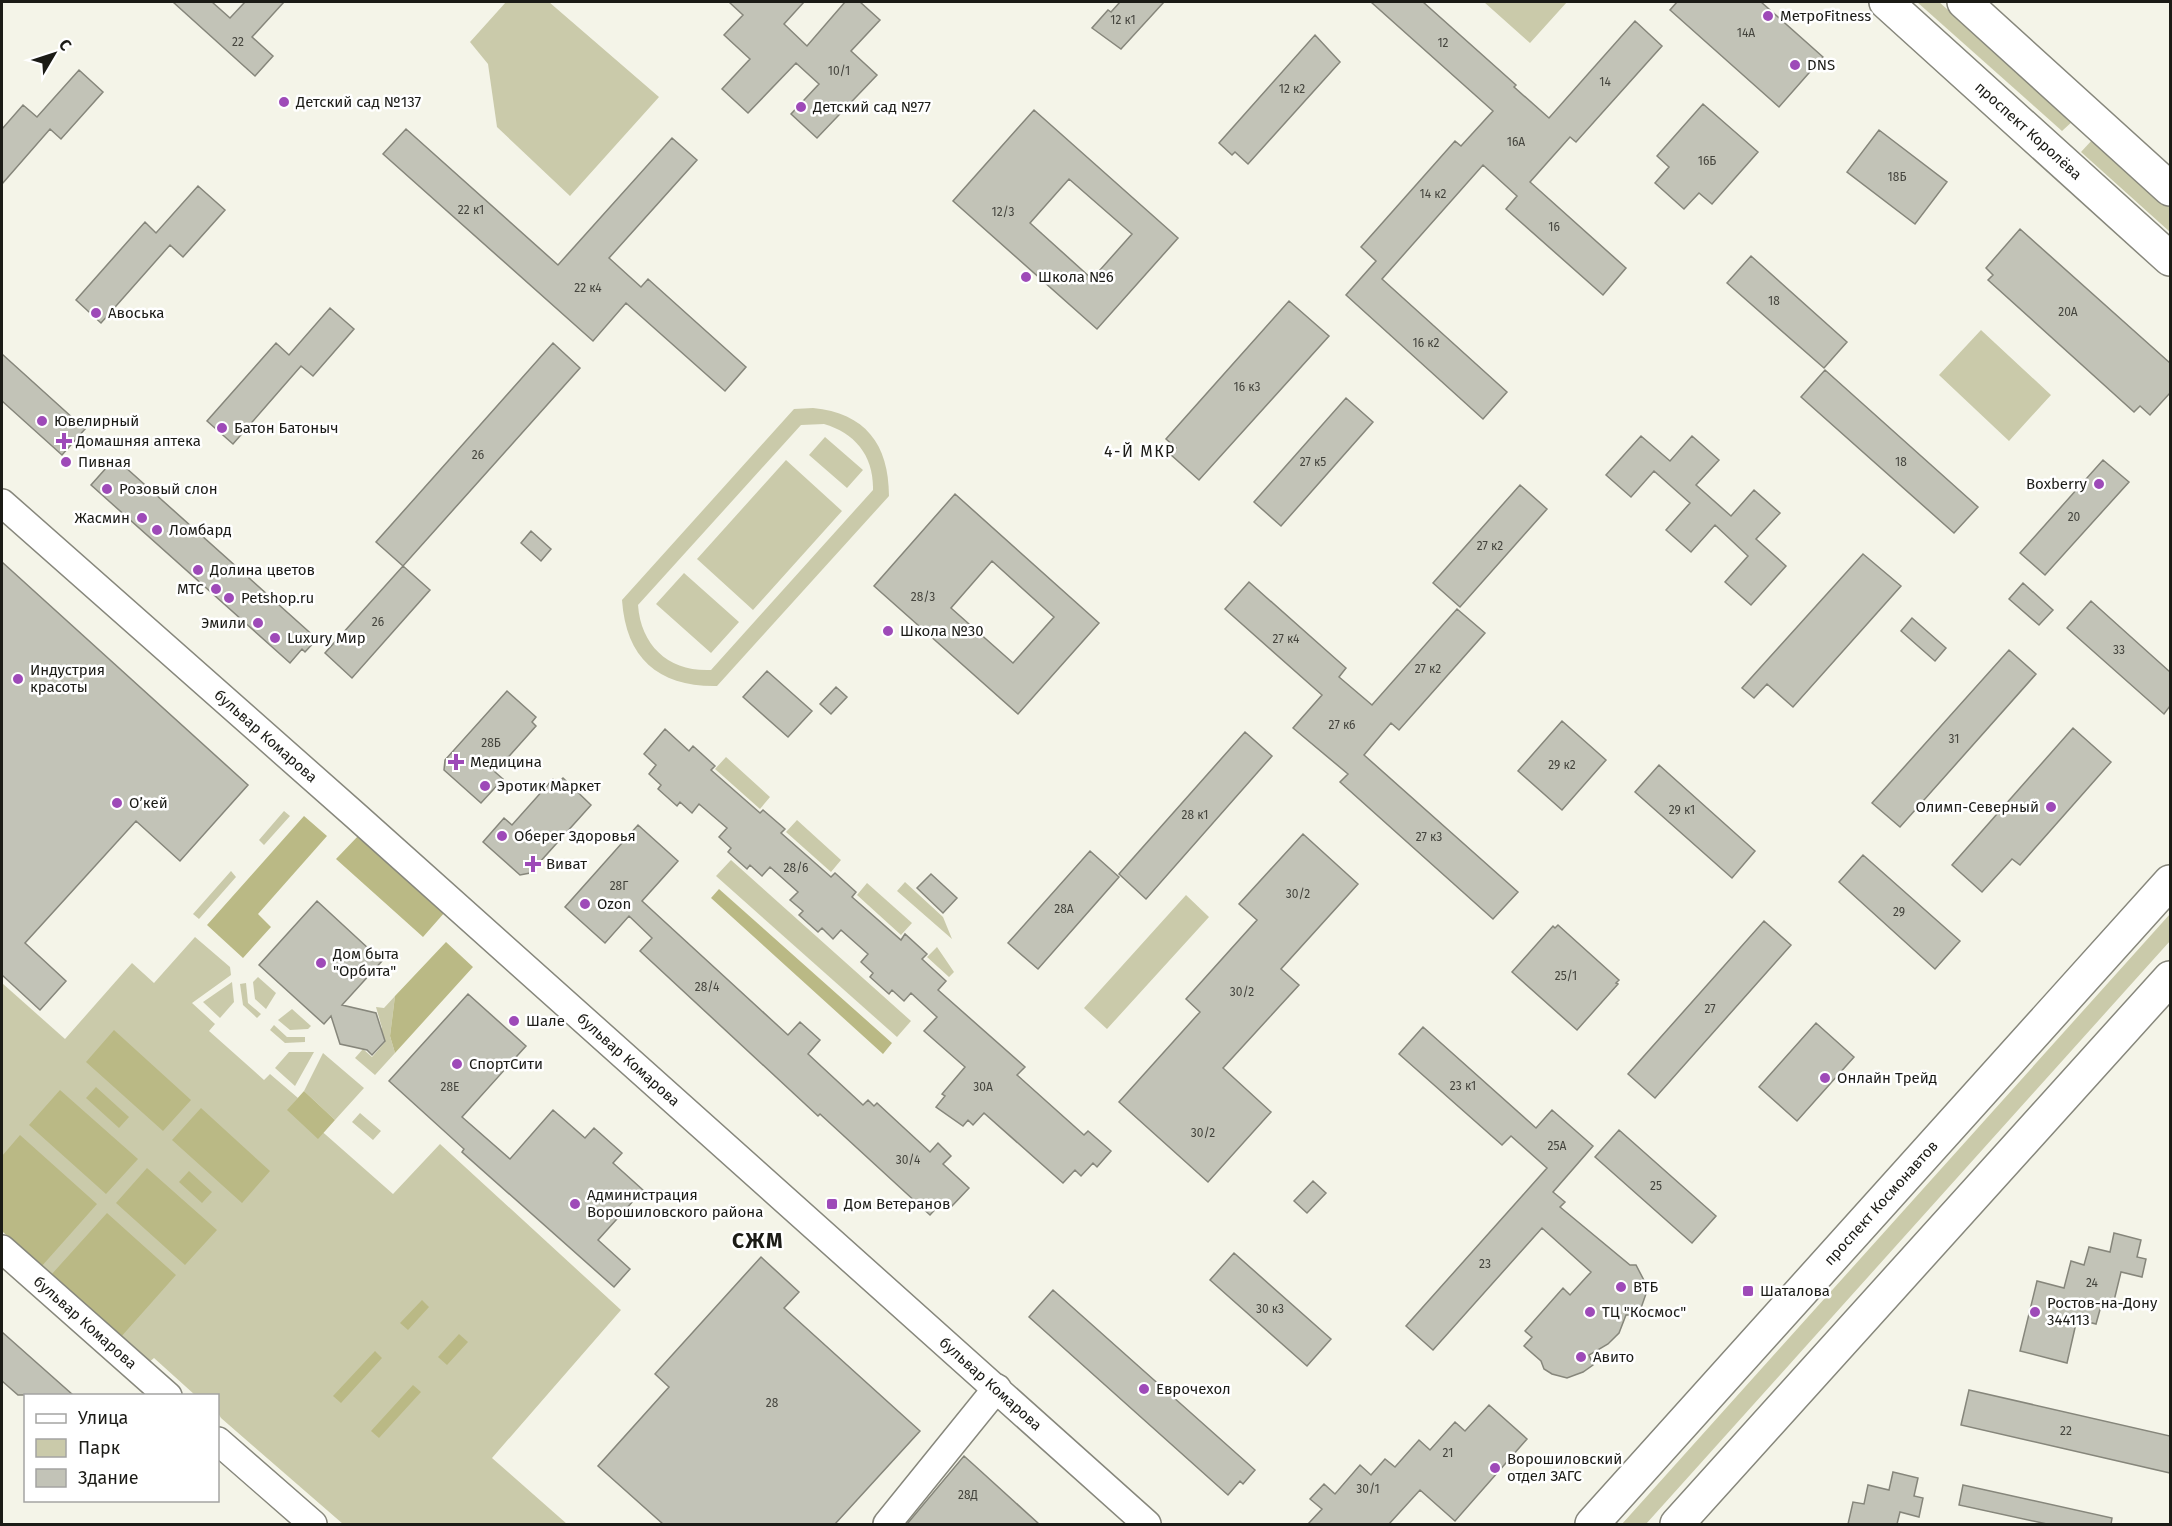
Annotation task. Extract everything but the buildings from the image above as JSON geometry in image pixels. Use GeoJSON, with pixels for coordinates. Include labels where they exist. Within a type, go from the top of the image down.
{"type":"FeatureCollection","features":[{"type":"Feature","properties":{"kind":"main road","name":"проспект Королёва"},"geometry":{"type":"LineString","coordinates":[[1886,2],[2170,259]]}},
{"type":"Feature","properties":{"kind":"main road"},"geometry":{"type":"LineString","coordinates":[[1964,2],[2170,189]]}},
{"type":"Feature","properties":{"kind":"main road"},"geometry":{"type":"LineString","coordinates":[[2048,149],[2062,149],[2076,143],[2086,132],[2082,109]]}},
{"type":"Feature","properties":{"kind":"main road","name":"проспект Космонавтов"},"geometry":{"type":"LineString","coordinates":[[1592,1524],[2170,882]]}},
{"type":"Feature","properties":{"kind":"main road"},"geometry":{"type":"LineString","coordinates":[[1677,1524],[2170,978]]}},
{"type":"Feature","properties":{"kind":"street","name":"бульвар Комарова"},"geometry":{"type":"LineString","coordinates":[[2,503],[1147,1524]]}},
{"type":"Feature","properties":{"kind":"street","name":"бульвар Комарова"},"geometry":{"type":"LineString","coordinates":[[2,1249],[167,1394]]}},
{"type":"Feature","properties":{"kind":"street"},"geometry":{"type":"LineString","coordinates":[[886,1524],[997,1388]]}},
{"type":"Feature","properties":{"kind":"street"},"geometry":{"type":"LineString","coordinates":[[219,1442],[313,1524]]}},
{"type":"Feature","properties":{"kind":"green space"},"geometry":{"type":"Polygon","coordinates":[[[506,2],[549,2],[659,97],[570,196],[497,127],[488,64],[470,42],[506,2]]]}},
{"type":"Feature","properties":{"kind":"green space"},"geometry":{"type":"Polygon","coordinates":[[[1484,2],[1567,2],[1530,43],[1484,2]]]}},
{"type":"Feature","properties":{"kind":"green space"},"geometry":{"type":"Polygon","coordinates":[[[1917,2],[1939,2],[2074,120],[2062,131],[1917,2]]]}},
{"type":"Feature","properties":{"kind":"green space"},"geometry":{"type":"Polygon","coordinates":[[[2093,139],[2170,208],[2170,232],[2081,152],[2093,139]]]}},
{"type":"Feature","properties":{"kind":"green space"},"geometry":{"type":"Polygon","coordinates":[[[1981,330],[2051,395],[2009,441],[1939,375],[1981,330]]]}},
{"type":"Feature","properties":{"kind":"green space"},"geometry":{"type":"Polygon","coordinates":[[[813,408],[831,411],[860,424],[879,447],[888,477],[889,496],[717,686],[696,685],[663,675],[649,666],[630,638],[622,600],[794,409],[813,408]],[[824,424],[801,425],[638,605],[645,633],[660,654],[682,666],[711,670],[873,490],[870,467],[861,448],[845,433],[824,424]]]}},
{"type":"Feature","properties":{"kind":"green space"},"geometry":{"type":"Polygon","coordinates":[[[825,437],[863,470],[847,488],[809,455],[825,437]]]}},
{"type":"Feature","properties":{"kind":"green space"},"geometry":{"type":"Polygon","coordinates":[[[786,460],[842,511],[753,610],[697,559],[786,460]]]}},
{"type":"Feature","properties":{"kind":"green space"},"geometry":{"type":"Polygon","coordinates":[[[684,573],[739,622],[711,653],[656,604],[684,573]]]}},
{"type":"Feature","properties":{"kind":"green space"},"geometry":{"type":"Polygon","coordinates":[[[726,757],[770,797],[760,809],[715,769],[726,757]]]}},
{"type":"Feature","properties":{"kind":"green space"},"geometry":{"type":"Polygon","coordinates":[[[284,811],[290,816],[264,845],[259,840],[284,811]]]}},
{"type":"Feature","properties":{"kind":"green space"},"geometry":{"type":"Polygon","coordinates":[[[797,820],[841,860],[831,872],[786,832],[797,820]]]}},
{"type":"Feature","properties":{"kind":"green space"},"geometry":{"type":"Polygon","coordinates":[[[731,860],[911,1021],[897,1037],[716,876],[731,860]]]}},
{"type":"Feature","properties":{"kind":"green space"},"geometry":{"type":"Polygon","coordinates":[[[231,871],[236,877],[199,919],[193,914],[231,871]]]}},
{"type":"Feature","properties":{"kind":"green space"},"geometry":{"type":"Polygon","coordinates":[[[905,882],[943,917],[952,939],[897,891],[905,882]]]}},
{"type":"Feature","properties":{"kind":"green space"},"geometry":{"type":"Polygon","coordinates":[[[867,883],[912,923],[901,935],[857,895],[867,883]]]}},
{"type":"Feature","properties":{"kind":"green space"},"geometry":{"type":"Polygon","coordinates":[[[1186,895],[1209,917],[1107,1029],[1084,1008],[1186,895]]]}},
{"type":"Feature","properties":{"kind":"green space"},"geometry":{"type":"Polygon","coordinates":[[[2170,914],[2170,941],[1646,1524],[1622,1524],[2170,914]]]}},
{"type":"Feature","properties":{"kind":"green space"},"geometry":{"type":"Polygon","coordinates":[[[195,937],[230,967],[231,975],[192,1003],[215,1024],[209,1031],[264,1080],[270,1074],[298,1098],[292,1105],[393,1194],[440,1144],[621,1310],[492,1458],[567,1524],[343,1524],[221,1418],[219,1394],[194,1394],[154,1358],[148,1363],[2,1231],[2,983],[65,1039],[132,963],[154,983],[195,937]]]}},
{"type":"Feature","properties":{"kind":"green space"},"geometry":{"type":"Polygon","coordinates":[[[937,947],[954,972],[949,977],[927,957],[937,947]]]}},
{"type":"Feature","properties":{"kind":"green space"},"geometry":{"type":"Polygon","coordinates":[[[258,977],[276,993],[266,1009],[255,999],[253,982],[258,977]]]}},
{"type":"Feature","properties":{"kind":"green space"},"geometry":{"type":"Polygon","coordinates":[[[232,982],[234,1002],[220,1018],[203,1002],[232,982]]]}},
{"type":"Feature","properties":{"kind":"green space"},"geometry":{"type":"Polygon","coordinates":[[[246,983],[248,1003],[261,1014],[257,1018],[243,1005],[240,984],[246,983]]]}},
{"type":"Feature","properties":{"kind":"green space"},"geometry":{"type":"Polygon","coordinates":[[[395,996],[390,1036],[395,1053],[375,1075],[355,1058],[363,1049],[372,1057],[385,1042],[376,1034],[382,1028],[376,1007],[384,1008],[395,996]]]}},
{"type":"Feature","properties":{"kind":"green space"},"geometry":{"type":"Polygon","coordinates":[[[292,1009],[311,1026],[308,1029],[290,1030],[278,1020],[292,1009]]]}},
{"type":"Feature","properties":{"kind":"green space"},"geometry":{"type":"Polygon","coordinates":[[[274,1025],[287,1037],[305,1037],[305,1042],[285,1043],[270,1030],[274,1025]]]}},
{"type":"Feature","properties":{"kind":"green space"},"geometry":{"type":"Polygon","coordinates":[[[289,1052],[314,1052],[295,1086],[275,1068],[289,1052]]]}},
{"type":"Feature","properties":{"kind":"green space"},"geometry":{"type":"Polygon","coordinates":[[[323,1053],[364,1088],[335,1120],[304,1091],[323,1053]]]}},
{"type":"Feature","properties":{"kind":"green space"},"geometry":{"type":"Polygon","coordinates":[[[360,1113],[381,1131],[373,1140],[352,1122],[360,1113]]]}},
{"type":"Feature","properties":{"kind":"shaded area"},"geometry":{"type":"Polygon","coordinates":[[[304,816],[327,836],[258,914],[271,927],[243,958],[207,925],[304,816]]]}},
{"type":"Feature","properties":{"kind":"shaded area"},"geometry":{"type":"Polygon","coordinates":[[[359,835],[445,912],[423,937],[336,859],[359,835]]]}},
{"type":"Feature","properties":{"kind":"shaded area"},"geometry":{"type":"Polygon","coordinates":[[[719,889],[892,1043],[883,1054],[711,898],[719,889]]]}},
{"type":"Feature","properties":{"kind":"shaded area"},"geometry":{"type":"Polygon","coordinates":[[[446,942],[473,967],[395,1053],[390,1036],[395,996],[446,942]]]}},
{"type":"Feature","properties":{"kind":"shaded area"},"geometry":{"type":"Polygon","coordinates":[[[114,1030],[191,1100],[163,1131],[86,1062],[114,1030]]]}},
{"type":"Feature","properties":{"kind":"shaded area"},"geometry":{"type":"Polygon","coordinates":[[[96,1087],[129,1117],[119,1128],[86,1098],[96,1087]]]}},
{"type":"Feature","properties":{"kind":"shaded area"},"geometry":{"type":"Polygon","coordinates":[[[60,1090],[138,1159],[106,1194],[29,1125],[60,1090]]]}},
{"type":"Feature","properties":{"kind":"shaded area"},"geometry":{"type":"Polygon","coordinates":[[[304,1091],[335,1120],[318,1139],[287,1110],[304,1091]]]}},
{"type":"Feature","properties":{"kind":"shaded area"},"geometry":{"type":"Polygon","coordinates":[[[201,1108],[270,1171],[242,1203],[172,1140],[201,1108]]]}},
{"type":"Feature","properties":{"kind":"shaded area"},"geometry":{"type":"Polygon","coordinates":[[[20,1135],[97,1204],[41,1267],[2,1231],[2,1156],[20,1135]]]}},
{"type":"Feature","properties":{"kind":"shaded area"},"geometry":{"type":"Polygon","coordinates":[[[147,1168],[217,1230],[185,1265],[116,1203],[147,1168]]]}},
{"type":"Feature","properties":{"kind":"shaded area"},"geometry":{"type":"Polygon","coordinates":[[[189,1171],[212,1192],[202,1203],[179,1182],[189,1171]]]}},
{"type":"Feature","properties":{"kind":"shaded area"},"geometry":{"type":"Polygon","coordinates":[[[107,1213],[176,1275],[120,1338],[51,1275],[107,1213]]]}},
{"type":"Feature","properties":{"kind":"shaded area"},"geometry":{"type":"Polygon","coordinates":[[[422,1300],[429,1307],[408,1330],[400,1323],[422,1300]]]}},
{"type":"Feature","properties":{"kind":"shaded area"},"geometry":{"type":"Polygon","coordinates":[[[459,1334],[468,1342],[447,1365],[438,1357],[459,1334]]]}},
{"type":"Feature","properties":{"kind":"shaded area"},"geometry":{"type":"Polygon","coordinates":[[[375,1351],[382,1358],[341,1403],[333,1396],[375,1351]]]}},
{"type":"Feature","properties":{"kind":"shaded area"},"geometry":{"type":"Polygon","coordinates":[[[413,1385],[421,1392],[379,1438],[371,1431],[413,1385]]]}},
{"type":"Feature","properties":{"kind":"place","name":"МетроFitness"},"geometry":{"type":"Point","coordinates":[1768,16]}},
{"type":"Feature","properties":{"kind":"place","name":"DNS"},"geometry":{"type":"Point","coordinates":[1795,65]}},
{"type":"Feature","properties":{"kind":"place","name":"Детский сад №137"},"geometry":{"type":"Point","coordinates":[284,102]}},
{"type":"Feature","properties":{"kind":"place","name":"Детский сад №77"},"geometry":{"type":"Point","coordinates":[801,107]}},
{"type":"Feature","properties":{"kind":"place","name":"Школа №6"},"geometry":{"type":"Point","coordinates":[1026,277]}},
{"type":"Feature","properties":{"kind":"place","name":"Авоська"},"geometry":{"type":"Point","coordinates":[96,313]}},
{"type":"Feature","properties":{"kind":"place","name":"Ювелирный"},"geometry":{"type":"Point","coordinates":[42,421]}},
{"type":"Feature","properties":{"kind":"place","name":"Батон Батоныч"},"geometry":{"type":"Point","coordinates":[222,428]}},
{"type":"Feature","properties":{"kind":"place","name":"Домашняя аптека"},"geometry":{"type":"Point","coordinates":[64,441]}},
{"type":"Feature","properties":{"kind":"place","name":"Пивная"},"geometry":{"type":"Point","coordinates":[66,462]}},
{"type":"Feature","properties":{"kind":"place","name":"Boxberry"},"geometry":{"type":"Point","coordinates":[2099,484]}},
{"type":"Feature","properties":{"kind":"place","name":"Розовый слон"},"geometry":{"type":"Point","coordinates":[107,489]}},
{"type":"Feature","properties":{"kind":"place","name":"Жасмин"},"geometry":{"type":"Point","coordinates":[142,518]}},
{"type":"Feature","properties":{"kind":"place","name":"Ломбард"},"geometry":{"type":"Point","coordinates":[157,530]}},
{"type":"Feature","properties":{"kind":"place","name":"Долина цветов"},"geometry":{"type":"Point","coordinates":[198,570]}},
{"type":"Feature","properties":{"kind":"place","name":"МТС"},"geometry":{"type":"Point","coordinates":[216,589]}},
{"type":"Feature","properties":{"kind":"place","name":"Petshop.ru"},"geometry":{"type":"Point","coordinates":[229,598]}},
{"type":"Feature","properties":{"kind":"place","name":"Эмили"},"geometry":{"type":"Point","coordinates":[258,623]}},
{"type":"Feature","properties":{"kind":"place","name":"Школа №30"},"geometry":{"type":"Point","coordinates":[888,631]}},
{"type":"Feature","properties":{"kind":"place","name":"Luxury Мир"},"geometry":{"type":"Point","coordinates":[275,638]}},
{"type":"Feature","properties":{"kind":"place","name":"Индустрия красоты"},"geometry":{"type":"Point","coordinates":[18,679]}},
{"type":"Feature","properties":{"kind":"place","name":"Медицина"},"geometry":{"type":"Point","coordinates":[456,762]}},
{"type":"Feature","properties":{"kind":"place","name":"Эротик Маркет"},"geometry":{"type":"Point","coordinates":[485,786]}},
{"type":"Feature","properties":{"kind":"place","name":"О’кей"},"geometry":{"type":"Point","coordinates":[117,803]}},
{"type":"Feature","properties":{"kind":"place","name":"Олимп-Северный"},"geometry":{"type":"Point","coordinates":[2051,807]}},
{"type":"Feature","properties":{"kind":"place","name":"Оберег Здоровья"},"geometry":{"type":"Point","coordinates":[502,836]}},
{"type":"Feature","properties":{"kind":"place","name":"Виват"},"geometry":{"type":"Point","coordinates":[533,864]}},
{"type":"Feature","properties":{"kind":"place","name":"Ozon"},"geometry":{"type":"Point","coordinates":[585,904]}},
{"type":"Feature","properties":{"kind":"place","name":"Дом быта \"Орбита\""},"geometry":{"type":"Point","coordinates":[321,963]}},
{"type":"Feature","properties":{"kind":"place","name":"Шале"},"geometry":{"type":"Point","coordinates":[514,1021]}},
{"type":"Feature","properties":{"kind":"place","name":"СпортСити"},"geometry":{"type":"Point","coordinates":[457,1064]}},
{"type":"Feature","properties":{"kind":"place","name":"Онлайн Трейд"},"geometry":{"type":"Point","coordinates":[1825,1078]}},
{"type":"Feature","properties":{"kind":"place","name":"Администрация Ворошиловского района"},"geometry":{"type":"Point","coordinates":[575,1204]}},
{"type":"Feature","properties":{"kind":"place","name":"Дом Ветеранов"},"geometry":{"type":"Point","coordinates":[832,1204]}},
{"type":"Feature","properties":{"kind":"place","name":"ВТБ"},"geometry":{"type":"Point","coordinates":[1621,1287]}},
{"type":"Feature","properties":{"kind":"place","name":"Шаталова"},"geometry":{"type":"Point","coordinates":[1748,1291]}},
{"type":"Feature","properties":{"kind":"place","name":"ТЦ \"Космос\""},"geometry":{"type":"Point","coordinates":[1590,1312]}},
{"type":"Feature","properties":{"kind":"place","name":"Ростов-на-Дону 344113"},"geometry":{"type":"Point","coordinates":[2035,1312]}},
{"type":"Feature","properties":{"kind":"place","name":"Авито"},"geometry":{"type":"Point","coordinates":[1581,1357]}},
{"type":"Feature","properties":{"kind":"place","name":"Еврочехол"},"geometry":{"type":"Point","coordinates":[1144,1389]}},
{"type":"Feature","properties":{"kind":"place","name":"Ворошиловский отдел ЗАГС"},"geometry":{"type":"Point","coordinates":[1495,1468]}},
{"type":"Feature","properties":{"kind":"district","name":"4-Й МКР"},"geometry":{"type":"Point","coordinates":[1140,451]}},
{"type":"Feature","properties":{"kind":"district","name":"СЖМ"},"geometry":{"type":"Point","coordinates":[758,1241]}}]}
